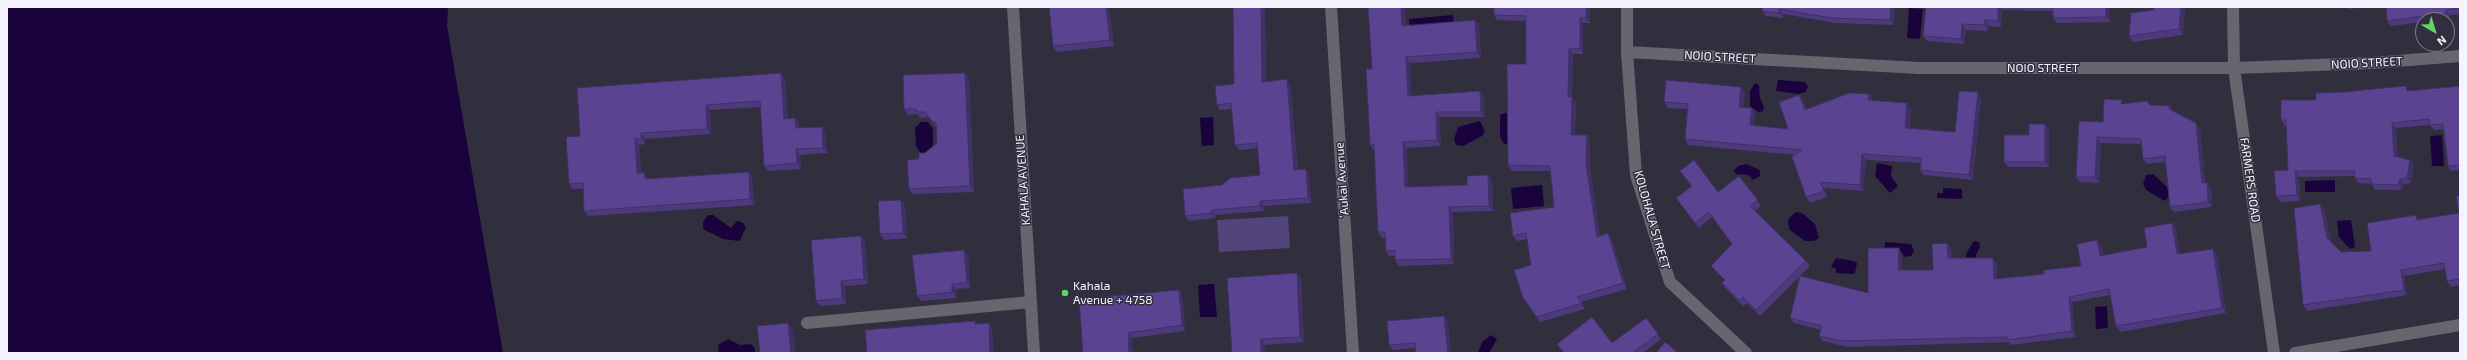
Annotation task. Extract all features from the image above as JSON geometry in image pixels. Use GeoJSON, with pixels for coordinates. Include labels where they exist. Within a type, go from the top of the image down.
{"type":"FeatureCollection","features":[{"type":"Feature","properties":{"kind":"street","name":"KAHALA AVENUE"},"geometry":{"type":"LineString","coordinates":[[1013,7],[1034,353]]}},
{"type":"Feature","properties":{"kind":"street","name":"ʻAukai Avenue"},"geometry":{"type":"LineString","coordinates":[[1330,7],[1353,353]]}},
{"type":"Feature","properties":{"kind":"street","name":"KOLOHALA STREET"},"geometry":{"type":"LineString","coordinates":[[1627,7],[1627,52],[1636,175],[1670,282],[1746,353]]}},
{"type":"Feature","properties":{"kind":"street","name":"FARMERS ROAD"},"geometry":{"type":"LineString","coordinates":[[2233,7],[2234,68],[2274,353]]}},
{"type":"Feature","properties":{"kind":"street","name":"NOIO STREET"},"geometry":{"type":"LineString","coordinates":[[1627,52],[1919,68],[2234,68],[2372,63],[2460,56]]}},
{"type":"Feature","properties":{"kind":"street"},"geometry":{"type":"LineString","coordinates":[[807,323],[1031,302]]}},
{"type":"Feature","properties":{"kind":"street"},"geometry":{"type":"LineString","coordinates":[[2295,353],[2460,325]]}},
{"type":"Feature","properties":{"kind":"shaded area"},"geometry":{"type":"Polygon","coordinates":[[[7,7],[448,7],[447,26],[503,353],[7,353],[7,7]]]}},
{"type":"Feature","properties":{"kind":"shaded area"},"geometry":{"type":"Polygon","coordinates":[[[1909,8],[1923,9],[1920,39],[1907,38],[1909,8]]]}},
{"type":"Feature","properties":{"kind":"shaded area"},"geometry":{"type":"Polygon","coordinates":[[[1453,15],[1454,24],[1410,28],[1409,19],[1453,15]]]}},
{"type":"Feature","properties":{"kind":"shaded area"},"geometry":{"type":"Polygon","coordinates":[[[1778,80],[1805,82],[1808,87],[1805,92],[1799,94],[1776,91],[1778,80]]]}},
{"type":"Feature","properties":{"kind":"shaded area"},"geometry":{"type":"Polygon","coordinates":[[[1755,83],[1759,85],[1760,98],[1764,107],[1763,111],[1758,112],[1750,106],[1750,91],[1755,83]]]}},
{"type":"Feature","properties":{"kind":"shaded area"},"geometry":{"type":"Polygon","coordinates":[[[1505,113],[1511,114],[1508,144],[1504,144],[1500,137],[1500,115],[1505,113]]]}},
{"type":"Feature","properties":{"kind":"shaded area"},"geometry":{"type":"Polygon","coordinates":[[[1213,117],[1214,145],[1202,146],[1200,118],[1213,117]]]}},
{"type":"Feature","properties":{"kind":"shaded area"},"geometry":{"type":"Polygon","coordinates":[[[1480,121],[1485,131],[1482,136],[1463,146],[1456,145],[1454,139],[1458,127],[1480,121]]]}},
{"type":"Feature","properties":{"kind":"shaded area"},"geometry":{"type":"Polygon","coordinates":[[[921,122],[928,122],[933,129],[933,146],[929,153],[921,154],[916,146],[915,128],[921,122]]]}},
{"type":"Feature","properties":{"kind":"shaded area"},"geometry":{"type":"Polygon","coordinates":[[[2442,135],[2444,166],[2432,166],[2430,136],[2442,135]]]}},
{"type":"Feature","properties":{"kind":"shaded area"},"geometry":{"type":"Polygon","coordinates":[[[1877,163],[1892,166],[1891,176],[1898,186],[1890,193],[1875,176],[1877,163]]]}},
{"type":"Feature","properties":{"kind":"shaded area"},"geometry":{"type":"Polygon","coordinates":[[[1746,164],[1760,170],[1760,176],[1753,180],[1749,175],[1736,174],[1734,170],[1738,166],[1746,164]]]}},
{"type":"Feature","properties":{"kind":"shaded area"},"geometry":{"type":"Polygon","coordinates":[[[2153,174],[2167,187],[2169,196],[2165,201],[2146,190],[2143,184],[2146,175],[2153,174]]]}},
{"type":"Feature","properties":{"kind":"shaded area"},"geometry":{"type":"Polygon","coordinates":[[[2335,180],[2335,192],[2305,192],[2305,181],[2335,180]]]}},
{"type":"Feature","properties":{"kind":"shaded area"},"geometry":{"type":"Polygon","coordinates":[[[1542,185],[1544,206],[1513,209],[1511,188],[1542,185]]]}},
{"type":"Feature","properties":{"kind":"shaded area"},"geometry":{"type":"Polygon","coordinates":[[[1943,188],[1962,189],[1962,199],[1937,198],[1937,193],[1943,193],[1943,188]]]}},
{"type":"Feature","properties":{"kind":"shaded area"},"geometry":{"type":"Polygon","coordinates":[[[1796,212],[1802,213],[1815,224],[1819,238],[1814,241],[1805,241],[1790,230],[1788,224],[1789,218],[1796,212]]]}},
{"type":"Feature","properties":{"kind":"shaded area"},"geometry":{"type":"Polygon","coordinates":[[[708,215],[713,215],[731,228],[737,221],[742,222],[746,227],[740,241],[723,239],[703,229],[703,222],[708,215]]]}},
{"type":"Feature","properties":{"kind":"shaded area"},"geometry":{"type":"Polygon","coordinates":[[[1288,216],[1290,248],[1219,252],[1217,220],[1288,216]]]}},
{"type":"Feature","properties":{"kind":"shaded area"},"geometry":{"type":"Polygon","coordinates":[[[2351,220],[2355,247],[2350,249],[2339,237],[2337,221],[2351,220]]]}},
{"type":"Feature","properties":{"kind":"shaded area"},"geometry":{"type":"Polygon","coordinates":[[[1974,241],[1979,242],[1980,247],[1976,255],[1978,262],[1965,262],[1967,252],[1974,241]]]}},
{"type":"Feature","properties":{"kind":"shaded area"},"geometry":{"type":"Polygon","coordinates":[[[1885,242],[1911,244],[1914,251],[1911,256],[1905,257],[1900,251],[1884,251],[1885,242]]]}},
{"type":"Feature","properties":{"kind":"shaded area"},"geometry":{"type":"Polygon","coordinates":[[[1836,258],[1857,263],[1855,273],[1836,273],[1836,269],[1831,267],[1836,258]]]}},
{"type":"Feature","properties":{"kind":"shaded area"},"geometry":{"type":"Polygon","coordinates":[[[1214,284],[1217,317],[1200,317],[1198,285],[1214,284]]]}},
{"type":"Feature","properties":{"kind":"shaded area"},"geometry":{"type":"Polygon","coordinates":[[[2107,306],[2108,328],[2096,329],[2095,307],[2107,306]]]}},
{"type":"Feature","properties":{"kind":"shaded area"},"geometry":{"type":"Polygon","coordinates":[[[1491,335],[1497,339],[1489,353],[1478,353],[1482,342],[1491,335]]]}},
{"type":"Feature","properties":{"kind":"shaded area"},"geometry":{"type":"Polygon","coordinates":[[[728,339],[740,345],[751,344],[755,348],[755,353],[719,353],[718,345],[728,339]]]}},
{"type":"Feature","properties":{"kind":"building"},"geometry":{"type":"Polygon","coordinates":[[[1049,7],[1106,7],[1110,40],[1053,46],[1049,7]]]}},
{"type":"Feature","properties":{"kind":"building"},"geometry":{"type":"Polygon","coordinates":[[[1233,7],[1261,7],[1262,82],[1287,79],[1294,170],[1306,169],[1308,198],[1260,201],[1260,206],[1212,210],[1212,213],[1185,216],[1183,189],[1222,185],[1230,178],[1260,175],[1257,143],[1235,145],[1231,103],[1217,105],[1215,86],[1234,84],[1233,7]]]}},
{"type":"Feature","properties":{"kind":"building"},"geometry":{"type":"Polygon","coordinates":[[[1368,7],[1401,7],[1402,26],[1475,20],[1477,52],[1406,57],[1408,96],[1480,91],[1481,112],[1436,112],[1437,140],[1403,142],[1405,187],[1467,185],[1467,176],[1488,175],[1489,206],[1449,207],[1451,259],[1395,260],[1395,250],[1386,251],[1385,232],[1378,232],[1374,144],[1370,145],[1366,69],[1372,69],[1368,7]]]}},
{"type":"Feature","properties":{"kind":"building"},"geometry":{"type":"Polygon","coordinates":[[[1494,7],[1586,7],[1586,18],[1580,18],[1580,48],[1569,49],[1568,97],[1572,97],[1571,135],[1587,135],[1586,164],[1597,237],[1608,233],[1623,283],[1577,297],[1582,303],[1537,317],[1523,298],[1514,270],[1531,265],[1526,233],[1513,236],[1510,213],[1554,207],[1550,166],[1508,165],[1507,64],[1526,64],[1526,16],[1494,15],[1494,7]]]}},
{"type":"Feature","properties":{"kind":"building"},"geometry":{"type":"Polygon","coordinates":[[[1763,7],[1891,7],[1890,20],[1831,18],[1779,9],[1779,13],[1762,11],[1763,7]]]}},
{"type":"Feature","properties":{"kind":"building"},"geometry":{"type":"Polygon","coordinates":[[[1926,7],[1998,7],[1998,21],[1985,20],[1985,25],[1962,24],[1961,39],[1923,36],[1926,7]]]}},
{"type":"Feature","properties":{"kind":"building"},"geometry":{"type":"Polygon","coordinates":[[[2053,7],[2106,7],[2106,17],[2053,18],[2053,7]]]}},
{"type":"Feature","properties":{"kind":"building"},"geometry":{"type":"Polygon","coordinates":[[[2154,7],[2181,7],[2179,29],[2129,36],[2131,13],[2154,10],[2154,7]]]}},
{"type":"Feature","properties":{"kind":"building"},"geometry":{"type":"Polygon","coordinates":[[[2386,7],[2460,7],[2446,10],[2446,12],[2415,12],[2415,17],[2387,21],[2386,7]]]}},
{"type":"Feature","properties":{"kind":"building"},"geometry":{"type":"Polygon","coordinates":[[[781,73],[784,119],[795,118],[796,128],[822,127],[823,148],[796,149],[797,163],[764,166],[760,101],[706,105],[707,129],[641,133],[641,139],[635,139],[637,173],[644,173],[645,179],[749,172],[750,199],[584,211],[583,183],[569,184],[566,137],[580,136],[577,88],[781,73]]]}},
{"type":"Feature","properties":{"kind":"building"},"geometry":{"type":"Polygon","coordinates":[[[965,73],[970,186],[909,189],[907,160],[919,159],[919,153],[925,153],[937,143],[936,123],[931,120],[925,112],[917,112],[916,109],[904,109],[903,75],[965,73]]]}},
{"type":"Feature","properties":{"kind":"building"},"geometry":{"type":"Polygon","coordinates":[[[1666,80],[1741,87],[1739,107],[1752,108],[1750,125],[1788,129],[1779,102],[1799,95],[1805,110],[1849,93],[1869,94],[1868,100],[1907,103],[1905,128],[1955,132],[1959,91],[1978,92],[1969,175],[1920,170],[1922,158],[1862,154],[1860,185],[1820,182],[1824,191],[1806,197],[1792,157],[1802,150],[1685,139],[1688,104],[1664,102],[1666,80]]]}},
{"type":"Feature","properties":{"kind":"building"},"geometry":{"type":"Polygon","coordinates":[[[2406,86],[2407,91],[2460,86],[2460,165],[2448,166],[2443,124],[2430,125],[2429,119],[2392,123],[2394,156],[2410,160],[2407,178],[2400,179],[2398,185],[2372,184],[2371,179],[2355,178],[2354,171],[2295,171],[2297,195],[2276,196],[2274,171],[2288,170],[2286,120],[2281,120],[2281,100],[2316,100],[2316,93],[2406,86]]]}},
{"type":"Feature","properties":{"kind":"building"},"geometry":{"type":"Polygon","coordinates":[[[2104,99],[2122,100],[2121,104],[2147,101],[2150,105],[2170,106],[2169,109],[2196,123],[2202,183],[2207,182],[2208,202],[2170,207],[2165,156],[2143,159],[2141,139],[2097,137],[2095,177],[2076,177],[2079,121],[2103,122],[2104,99]]]}},
{"type":"Feature","properties":{"kind":"building"},"geometry":{"type":"Polygon","coordinates":[[[2029,124],[2045,124],[2045,162],[2004,162],[2004,135],[2029,135],[2029,124]]]}},
{"type":"Feature","properties":{"kind":"building"},"geometry":{"type":"Polygon","coordinates":[[[1694,160],[1718,192],[1739,176],[1758,200],[1750,206],[1806,261],[1756,310],[1743,297],[1740,301],[1722,283],[1725,280],[1711,266],[1732,244],[1709,212],[1695,223],[1676,198],[1692,186],[1680,171],[1694,160]]]}},
{"type":"Feature","properties":{"kind":"building"},"geometry":{"type":"Polygon","coordinates":[[[2456,196],[2460,196],[2460,279],[2447,281],[2444,263],[2401,270],[2404,290],[2303,305],[2294,208],[2320,204],[2327,238],[2341,252],[2371,251],[2367,223],[2416,215],[2417,220],[2459,213],[2456,196]]]}},
{"type":"Feature","properties":{"kind":"building"},"geometry":{"type":"Polygon","coordinates":[[[901,200],[903,233],[880,234],[878,201],[901,200]]]}},
{"type":"Feature","properties":{"kind":"building"},"geometry":{"type":"Polygon","coordinates":[[[2172,223],[2177,254],[2213,249],[2222,308],[2116,326],[2109,289],[2069,297],[2072,331],[2007,340],[2007,337],[1843,341],[1819,336],[1822,326],[1790,318],[1800,276],[1868,293],[1868,248],[1899,248],[1898,270],[1933,270],[1932,244],[1947,243],[1948,258],[1993,258],[1994,279],[2044,274],[2044,270],[2081,266],[2077,244],[2097,240],[2100,256],[2147,247],[2144,228],[2172,223]]]}},
{"type":"Feature","properties":{"kind":"building"},"geometry":{"type":"Polygon","coordinates":[[[861,236],[864,279],[841,281],[842,298],[816,301],[811,240],[861,236]]]}},
{"type":"Feature","properties":{"kind":"building"},"geometry":{"type":"Polygon","coordinates":[[[964,250],[967,282],[952,284],[952,292],[917,296],[912,255],[964,250]]]}},
{"type":"Feature","properties":{"kind":"building"},"geometry":{"type":"Polygon","coordinates":[[[1297,273],[1300,337],[1261,339],[1261,353],[1232,353],[1227,278],[1297,273]]]}},
{"type":"Feature","properties":{"kind":"building"},"geometry":{"type":"Polygon","coordinates":[[[1179,290],[1182,325],[1128,333],[1129,353],[1083,353],[1079,299],[1179,290]]]}},
{"type":"Feature","properties":{"kind":"building"},"geometry":{"type":"Polygon","coordinates":[[[1444,316],[1448,353],[1416,353],[1415,343],[1389,345],[1387,321],[1444,316]]]}},
{"type":"Feature","properties":{"kind":"building"},"geometry":{"type":"Polygon","coordinates":[[[1592,317],[1612,343],[1646,318],[1658,334],[1632,353],[1564,353],[1557,344],[1592,317]]]}},
{"type":"Feature","properties":{"kind":"building"},"geometry":{"type":"Polygon","coordinates":[[[975,321],[975,324],[989,323],[990,353],[867,353],[865,330],[975,321]]]}},
{"type":"Feature","properties":{"kind":"building"},"geometry":{"type":"Polygon","coordinates":[[[788,323],[791,353],[760,353],[757,326],[788,323]]]}},
{"type":"Feature","properties":{"kind":"building"},"geometry":{"type":"Polygon","coordinates":[[[1665,342],[1677,352],[1656,353],[1665,342]]]}},
{"type":"Feature","properties":{"kind":"place","name":"Kahala Avenue + 4758"},"geometry":{"type":"Point","coordinates":[1065,293]}}]}
